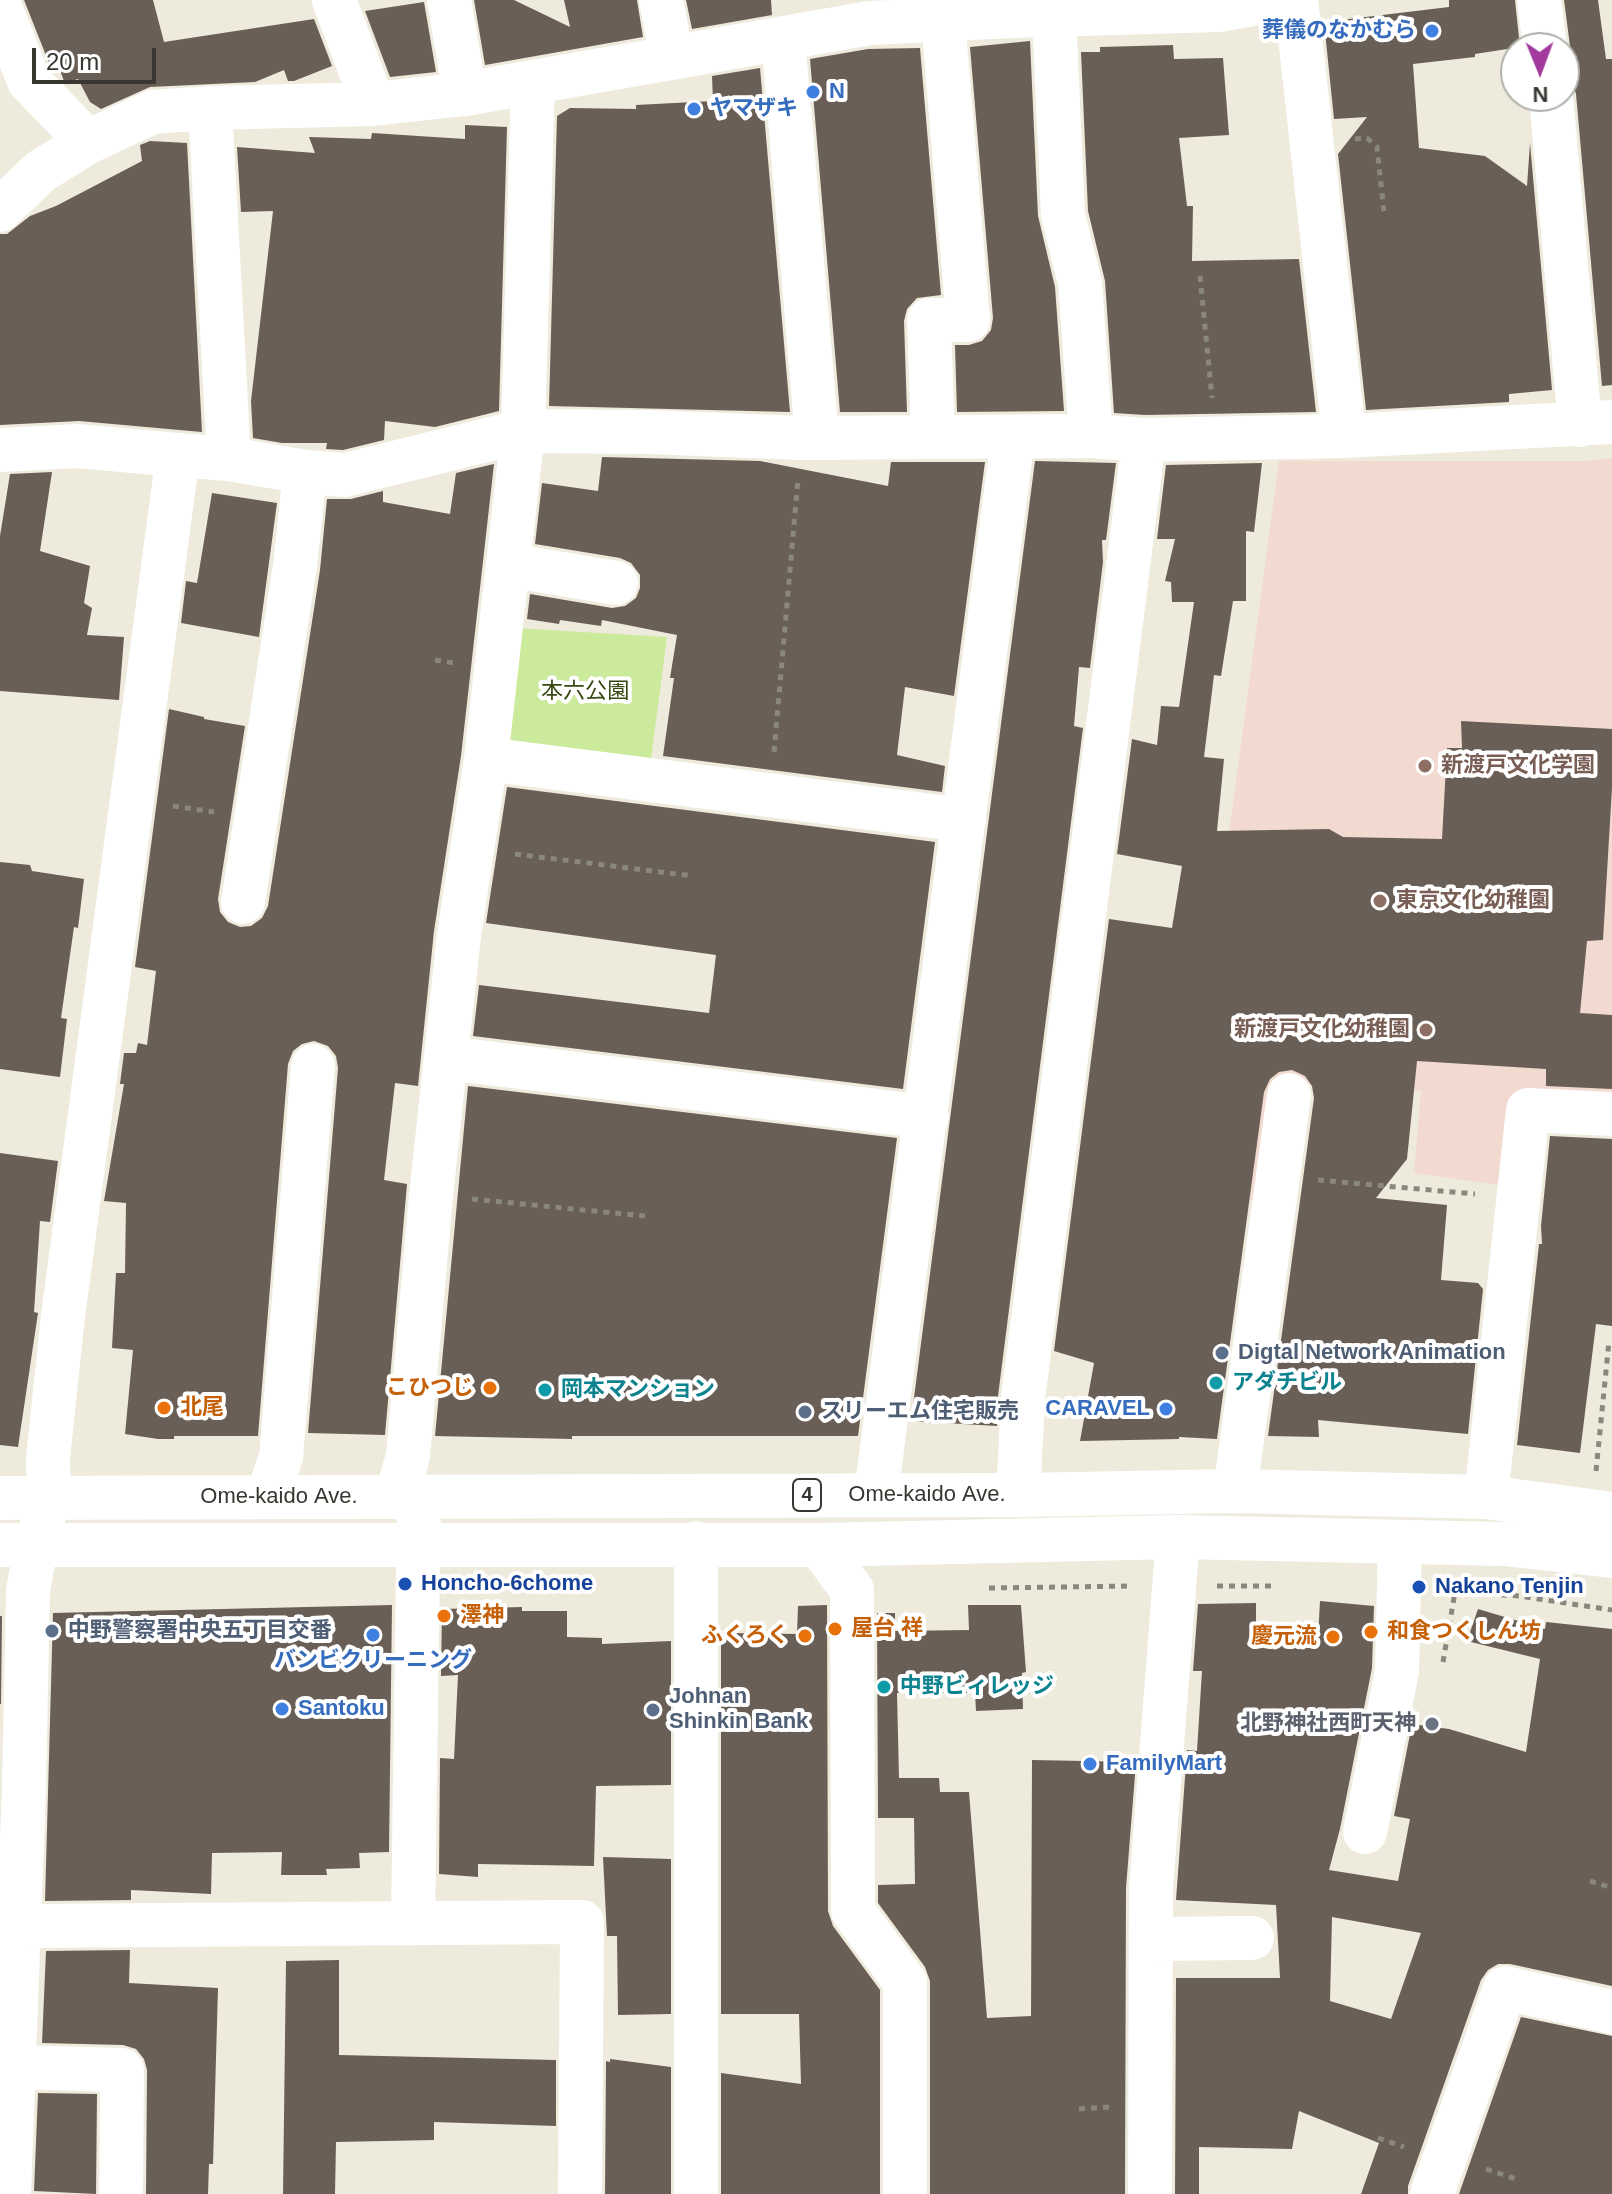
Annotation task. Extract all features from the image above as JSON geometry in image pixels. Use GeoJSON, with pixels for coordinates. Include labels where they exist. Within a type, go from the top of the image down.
{"type":"FeatureCollection","features":[{"type":"Feature","properties":{"kind":"street"},"geometry":{"type":"LineString","coordinates":[[334,0],[373,104]]}},
{"type":"Feature","properties":{"kind":"street"},"geometry":{"type":"LineString","coordinates":[[449,0],[465,94]]}},
{"type":"Feature","properties":{"kind":"street"},"geometry":{"type":"LineString","coordinates":[[661,0],[672,58]]}},
{"type":"Feature","properties":{"kind":"street"},"geometry":{"type":"LineString","coordinates":[[0,210],[41,171],[88,142],[152,112],[373,104],[465,94],[870,23],[1026,10],[1219,10],[1276,0]]}},
{"type":"Feature","properties":{"kind":"street"},"geometry":{"type":"LineString","coordinates":[[1296,0],[1344,436]]}},
{"type":"Feature","properties":{"kind":"street"},"geometry":{"type":"LineString","coordinates":[[1539,0],[1543,32]]}},
{"type":"Feature","properties":{"kind":"street"},"geometry":{"type":"LineString","coordinates":[[0,7],[29,81],[88,142]]}},
{"type":"Feature","properties":{"kind":"street"},"geometry":{"type":"LineString","coordinates":[[1026,10],[1063,215],[1080,283],[1091,436]]}},
{"type":"Feature","properties":{"kind":"street"},"geometry":{"type":"LineString","coordinates":[[933,437],[929,320],[968,320],[943,19]]}},
{"type":"Feature","properties":{"kind":"street"},"geometry":{"type":"LineString","coordinates":[[783,38],[809,438]]}},
{"type":"Feature","properties":{"kind":"street"},"geometry":{"type":"LineString","coordinates":[[413,1921],[418,1545],[407,1497],[408,1456],[431,1196],[459,935],[486,759],[523,431],[533,82]]}},
{"type":"Feature","properties":{"kind":"street"},"geometry":{"type":"LineString","coordinates":[[210,108],[229,459]]}},
{"type":"Feature","properties":{"kind":"street"},"geometry":{"type":"LineString","coordinates":[[0,450],[77,446],[229,459],[305,472],[345,475],[523,431],[809,438],[1091,436],[1144,440],[1344,436],[1596,423],[1553,112]]}},
{"type":"Feature","properties":{"kind":"street"},"geometry":{"type":"LineString","coordinates":[[876,1495],[1013,437]]}},
{"type":"Feature","properties":{"kind":"street"},"geometry":{"type":"LineString","coordinates":[[1018,1495],[1023,1399],[1144,440]]}},
{"type":"Feature","properties":{"kind":"street"},"geometry":{"type":"LineString","coordinates":[[9,2194],[28,1591],[18,1545],[49,1498],[48,1458],[63,1316],[178,455]]}},
{"type":"Feature","properties":{"kind":"street"},"geometry":{"type":"LineString","coordinates":[[243,902],[295,566],[305,472]]}},
{"type":"Feature","properties":{"kind":"street"},"geometry":{"type":"LineString","coordinates":[[508,565],[616,583]]}},
{"type":"Feature","properties":{"kind":"street"},"geometry":{"type":"LineString","coordinates":[[486,759],[964,820]]}},
{"type":"Feature","properties":{"kind":"street"},"geometry":{"type":"LineString","coordinates":[[447,1058],[927,1117]]}},
{"type":"Feature","properties":{"kind":"street"},"geometry":{"type":"LineString","coordinates":[[267,1497],[281,1457],[313,1066]]}},
{"type":"Feature","properties":{"kind":"street"},"geometry":{"type":"LineString","coordinates":[[1235,1491],[1289,1095]]}},
{"type":"Feature","properties":{"kind":"street"},"geometry":{"type":"LineString","coordinates":[[1486,1497],[1528,1110],[1612,1114]]}},
{"type":"Feature","properties":{"kind":"street","name":"Ome-kaido Ave."},"geometry":{"type":"LineString","coordinates":[[0,1498],[1018,1495],[1235,1491],[1486,1497],[1612,1514]]}},
{"type":"Feature","properties":{"kind":"street"},"geometry":{"type":"LineString","coordinates":[[1150,2194],[1151,1888],[1178,1537]]}},
{"type":"Feature","properties":{"kind":"street","name":"Ome-kaido Ave."},"geometry":{"type":"LineString","coordinates":[[18,1545],[819,1545],[1178,1537],[1504,1544],[1612,1556]]}},
{"type":"Feature","properties":{"kind":"street"},"geometry":{"type":"LineString","coordinates":[[1365,1832],[1397,1671],[1400,1542]]}},
{"type":"Feature","properties":{"kind":"street"},"geometry":{"type":"LineString","coordinates":[[696,1543],[696,2194]]}},
{"type":"Feature","properties":{"kind":"street"},"geometry":{"type":"LineString","coordinates":[[819,1545],[852,1590],[853,1911],[905,1982],[905,2194]]}},
{"type":"Feature","properties":{"kind":"street"},"geometry":{"type":"LineString","coordinates":[[19,1926],[582,1922],[580,2194]]}},
{"type":"Feature","properties":{"kind":"street"},"geometry":{"type":"LineString","coordinates":[[1151,1939],[1252,1938]]}},
{"type":"Feature","properties":{"kind":"street"},"geometry":{"type":"LineString","coordinates":[[1432,2194],[1505,1988],[1612,2012]]}},
{"type":"Feature","properties":{"kind":"street"},"geometry":{"type":"LineString","coordinates":[[13,2067],[122,2070],[121,2194]]}},
{"type":"Feature","properties":{"kind":"path"},"geometry":{"type":"LineString","coordinates":[[1312,144],[1367,138],[1377,147],[1384,212]]}},
{"type":"Feature","properties":{"kind":"path"},"geometry":{"type":"LineString","coordinates":[[1200,276],[1215,437]]}},
{"type":"Feature","properties":{"kind":"path"},"geometry":{"type":"LineString","coordinates":[[770,796],[809,438]]}},
{"type":"Feature","properties":{"kind":"path"},"geometry":{"type":"LineString","coordinates":[[132,801],[256,818]]}},
{"type":"Feature","properties":{"kind":"path"},"geometry":{"type":"LineString","coordinates":[[472,849],[693,876]]}},
{"type":"Feature","properties":{"kind":"path"},"geometry":{"type":"LineString","coordinates":[[1277,1177],[1517,1197]]}},
{"type":"Feature","properties":{"kind":"path"},"geometry":{"type":"LineString","coordinates":[[431,1196],[645,1216]]}},
{"type":"Feature","properties":{"kind":"path"},"geometry":{"type":"LineString","coordinates":[[1596,1474],[1609,1341]]}},
{"type":"Feature","properties":{"kind":"path"},"geometry":{"type":"LineString","coordinates":[[1441,1676],[1455,1592]]}},
{"type":"Feature","properties":{"kind":"path"},"geometry":{"type":"LineString","coordinates":[[1590,1881],[1612,1888]]}},
{"type":"Feature","properties":{"kind":"shaded area","name":"新渡戸文化学園"},"geometry":{"type":"Polygon","coordinates":[[[1612,458],[1612,1097],[1520,1093],[1506,1186],[1414,1173],[1421,1091],[1276,1081],[1258,1201],[1178,1188],[1197,1071],[1279,461],[1584,461],[1612,458]]]}},
{"type":"Feature","properties":{"kind":"green space","name":"本六公園"},"geometry":{"type":"Polygon","coordinates":[[[515,628],[667,637],[651,759],[502,743],[515,628]]]}},
{"type":"Feature","properties":{"kind":"building"},"geometry":{"type":"Polygon","coordinates":[[[24,0],[153,0],[164,42],[314,19],[332,66],[294,81],[288,81],[284,70],[255,82],[150,87],[101,109],[90,102],[78,79],[66,83],[56,60],[49,63],[24,0]]]}},
{"type":"Feature","properties":{"kind":"building"},"geometry":{"type":"Polygon","coordinates":[[[474,0],[514,0],[570,27],[564,0],[637,0],[643,37],[485,65],[474,0]]]}},
{"type":"Feature","properties":{"kind":"building"},"geometry":{"type":"Polygon","coordinates":[[[686,0],[771,0],[772,15],[692,29],[686,0]]]}},
{"type":"Feature","properties":{"kind":"building"},"geometry":{"type":"Polygon","coordinates":[[[1449,0],[1515,0],[1518,32],[1500,32],[1500,50],[1475,54],[1475,57],[1413,64],[1419,148],[1485,156],[1527,186],[1530,143],[1552,390],[1509,394],[1509,402],[1366,410],[1338,154],[1367,117],[1334,119],[1324,22],[1449,7],[1449,0]]]}},
{"type":"Feature","properties":{"kind":"building"},"geometry":{"type":"Polygon","coordinates":[[[1564,0],[1598,0],[1606,59],[1612,59],[1612,385],[1602,386],[1578,112],[1580,32],[1568,32],[1564,0]]]}},
{"type":"Feature","properties":{"kind":"building"},"geometry":{"type":"Polygon","coordinates":[[[424,2],[436,72],[390,77],[365,11],[424,2]]]}},
{"type":"Feature","properties":{"kind":"building"},"geometry":{"type":"Polygon","coordinates":[[[1030,41],[1038,216],[1055,287],[1064,411],[957,412],[955,345],[982,341],[991,330],[993,318],[970,47],[1030,41]]]}},
{"type":"Feature","properties":{"kind":"building"},"geometry":{"type":"Polygon","coordinates":[[[1173,45],[1174,59],[1223,58],[1229,135],[1179,138],[1187,206],[1193,206],[1192,261],[1299,259],[1316,412],[1114,413],[1105,281],[1088,211],[1081,52],[1100,52],[1100,47],[1173,45]]]}},
{"type":"Feature","properties":{"kind":"building"},"geometry":{"type":"Polygon","coordinates":[[[920,48],[941,295],[917,298],[907,309],[904,321],[907,412],[840,412],[810,59],[868,49],[920,48]]]}},
{"type":"Feature","properties":{"kind":"building"},"geometry":{"type":"Polygon","coordinates":[[[760,68],[790,412],[549,406],[557,116],[570,108],[636,109],[636,105],[713,101],[712,76],[760,68]]]}},
{"type":"Feature","properties":{"kind":"building"},"geometry":{"type":"Polygon","coordinates":[[[465,125],[507,127],[499,411],[435,427],[385,421],[384,440],[343,450],[326,449],[327,443],[282,443],[253,438],[251,401],[273,211],[241,212],[237,147],[315,153],[309,137],[371,139],[372,133],[465,139],[465,125]]]}},
{"type":"Feature","properties":{"kind":"building"},"geometry":{"type":"Polygon","coordinates":[[[150,141],[187,143],[202,432],[79,421],[0,425],[0,234],[7,234],[30,216],[56,206],[142,161],[140,145],[150,141]]]}},
{"type":"Feature","properties":{"kind":"building"},"geometry":{"type":"Polygon","coordinates":[[[602,457],[760,461],[888,486],[891,462],[985,462],[954,696],[905,687],[897,755],[945,766],[942,792],[663,756],[677,635],[602,620],[601,626],[527,619],[530,594],[612,608],[625,606],[636,598],[640,575],[631,563],[620,558],[535,544],[542,483],[598,491],[602,457]]]}},
{"type":"Feature","properties":{"kind":"building"},"geometry":{"type":"Polygon","coordinates":[[[1035,461],[1116,463],[1106,540],[1102,540],[1103,562],[1090,668],[1079,667],[1074,726],[1083,728],[998,1396],[997,1426],[911,1421],[1035,461]]]}},
{"type":"Feature","properties":{"kind":"building"},"geometry":{"type":"Polygon","coordinates":[[[1262,463],[1254,532],[1246,531],[1246,601],[1233,601],[1221,676],[1214,675],[1204,757],[1224,759],[1217,831],[1329,829],[1343,837],[1442,839],[1447,748],[1462,748],[1461,721],[1612,729],[1612,788],[1603,940],[1587,941],[1580,1013],[1612,1015],[1612,1089],[1546,1086],[1546,1069],[1417,1061],[1407,1159],[1376,1198],[1447,1205],[1441,1280],[1478,1283],[1483,1289],[1468,1434],[1318,1420],[1319,1437],[1268,1436],[1314,1098],[1312,1086],[1305,1076],[1292,1070],[1279,1072],[1270,1079],[1264,1092],[1217,1439],[1179,1437],[1080,1441],[1094,1363],[1054,1351],[1109,919],[1172,928],[1182,866],[1117,854],[1132,739],[1157,745],[1161,706],[1179,707],[1194,602],[1172,602],[1171,582],[1165,581],[1175,539],[1157,539],[1166,465],[1262,463]]]}},
{"type":"Feature","properties":{"kind":"building"},"geometry":{"type":"Polygon","coordinates":[[[494,464],[461,756],[434,931],[418,1086],[395,1083],[384,1180],[407,1184],[385,1435],[308,1433],[338,1068],[336,1056],[328,1046],[314,1041],[302,1044],[293,1051],[288,1064],[258,1436],[174,1436],[174,1439],[158,1439],[125,1434],[133,1350],[112,1348],[116,1273],[125,1273],[126,1203],[104,1201],[124,1084],[120,1084],[124,1053],[136,1053],[138,1043],[147,1045],[156,971],[135,967],[169,709],[245,726],[218,899],[220,912],[228,922],[240,927],[251,926],[262,918],[268,906],[320,570],[327,499],[351,499],[383,491],[383,502],[450,514],[456,473],[494,464]]]}},
{"type":"Feature","properties":{"kind":"building"},"geometry":{"type":"Polygon","coordinates":[[[52,472],[40,551],[90,566],[84,603],[92,608],[87,635],[124,637],[119,700],[0,691],[0,536],[10,474],[52,472]]]}},
{"type":"Feature","properties":{"kind":"building"},"geometry":{"type":"Polygon","coordinates":[[[212,493],[277,503],[259,637],[181,623],[186,581],[197,583],[212,493]]]}},
{"type":"Feature","properties":{"kind":"building"},"geometry":{"type":"Polygon","coordinates":[[[507,787],[935,842],[903,1089],[473,1036],[479,985],[709,1013],[716,955],[486,923],[507,787]]]}},
{"type":"Feature","properties":{"kind":"building"},"geometry":{"type":"Polygon","coordinates":[[[0,862],[30,865],[32,871],[84,879],[61,1018],[67,1019],[60,1077],[0,1069],[0,862]]]}},
{"type":"Feature","properties":{"kind":"building"},"geometry":{"type":"Polygon","coordinates":[[[468,1086],[897,1138],[858,1436],[572,1436],[572,1439],[435,1436],[468,1086]]]}},
{"type":"Feature","properties":{"kind":"building"},"geometry":{"type":"Polygon","coordinates":[[[1550,1136],[1612,1139],[1612,1326],[1596,1324],[1580,1453],[1517,1445],[1539,1244],[1542,1244],[1550,1136]]]}},
{"type":"Feature","properties":{"kind":"building"},"geometry":{"type":"Polygon","coordinates":[[[0,1153],[58,1161],[50,1222],[40,1221],[34,1312],[38,1313],[18,1447],[0,1445],[0,1153]]]}},
{"type":"Feature","properties":{"kind":"building"},"geometry":{"type":"Polygon","coordinates":[[[1320,1601],[1374,1606],[1372,1668],[1329,1870],[1398,1881],[1410,1819],[1394,1816],[1412,1724],[1449,1729],[1526,1752],[1540,1659],[1467,1641],[1478,1609],[1545,1629],[1546,1622],[1612,1629],[1612,1986],[1510,1964],[1498,1964],[1488,1970],[1481,1980],[1408,2186],[1408,2194],[1361,2194],[1379,2143],[1299,2111],[1292,2149],[1199,2147],[1199,2194],[1175,2194],[1176,1978],[1280,1978],[1276,1905],[1176,1900],[1187,1750],[1197,1751],[1202,1671],[1193,1671],[1198,1604],[1256,1603],[1256,1638],[1318,1637],[1320,1601]],[[1332,1917],[1330,2001],[1391,2019],[1421,1933],[1332,1917]]]}},
{"type":"Feature","properties":{"kind":"building"},"geometry":{"type":"Polygon","coordinates":[[[392,1605],[389,1852],[359,1853],[360,1868],[326,1869],[327,1875],[281,1875],[282,1852],[212,1853],[211,1894],[131,1890],[131,1900],[45,1901],[53,1613],[392,1605]]]}},
{"type":"Feature","properties":{"kind":"building"},"geometry":{"type":"Polygon","coordinates":[[[827,1605],[828,1911],[833,1926],[880,1990],[880,2194],[721,2194],[721,2073],[801,2084],[799,2014],[721,2014],[721,1640],[726,1639],[726,1633],[797,1634],[798,1606],[827,1605]]]}},
{"type":"Feature","properties":{"kind":"building"},"geometry":{"type":"Polygon","coordinates":[[[968,1605],[1021,1605],[1026,1672],[1022,1673],[1023,1709],[976,1711],[975,1693],[897,1693],[899,1778],[939,1778],[940,1792],[969,1792],[987,2018],[1031,2016],[1032,1760],[1136,1762],[1126,1888],[1125,2194],[930,2194],[930,1981],[925,1967],[878,1903],[878,1885],[915,1884],[914,1818],[878,1818],[877,1613],[895,1613],[895,1631],[969,1630],[968,1605]]]}},
{"type":"Feature","properties":{"kind":"building"},"geometry":{"type":"Polygon","coordinates":[[[522,1607],[522,1611],[567,1611],[567,1637],[602,1638],[602,1644],[671,1641],[671,1785],[596,1786],[594,1866],[478,1864],[478,1877],[439,1874],[440,1758],[454,1759],[458,1675],[441,1676],[442,1609],[522,1607]]]}},
{"type":"Feature","properties":{"kind":"building"},"geometry":{"type":"Polygon","coordinates":[[[2,1616],[1,1704],[0,1704],[2,1616]]]}},
{"type":"Feature","properties":{"kind":"building"},"geometry":{"type":"Polygon","coordinates":[[[603,1857],[671,1859],[671,2014],[618,2015],[617,1936],[607,1936],[603,1857]]]}},
{"type":"Feature","properties":{"kind":"building"},"geometry":{"type":"Polygon","coordinates":[[[130,1950],[129,1983],[218,1988],[213,2164],[209,2164],[208,2194],[146,2194],[147,2070],[144,2059],[136,2049],[123,2045],[42,2043],[46,1951],[130,1950]]]}},
{"type":"Feature","properties":{"kind":"building"},"geometry":{"type":"Polygon","coordinates":[[[339,1960],[339,2055],[556,2060],[556,2126],[434,2122],[434,2140],[336,2142],[335,2194],[283,2194],[286,1961],[339,1960]]]}},
{"type":"Feature","properties":{"kind":"building"},"geometry":{"type":"Polygon","coordinates":[[[1521,2017],[1612,2036],[1612,2194],[1459,2194],[1521,2017]]]}},
{"type":"Feature","properties":{"kind":"building"},"geometry":{"type":"Polygon","coordinates":[[[610,2059],[671,2067],[671,2194],[605,2194],[606,2061],[610,2062],[610,2059]]]}},
{"type":"Feature","properties":{"kind":"building"},"geometry":{"type":"Polygon","coordinates":[[[38,2093],[97,2094],[96,2194],[34,2191],[38,2093]]]}},
{"type":"Feature","properties":{"kind":"place","name":"葬儀のなかむら"},"geometry":{"type":"Point","coordinates":[1432,31]}},
{"type":"Feature","properties":{"kind":"place","name":"N"},"geometry":{"type":"Point","coordinates":[813,92]}},
{"type":"Feature","properties":{"kind":"place","name":"ヤマザキ"},"geometry":{"type":"Point","coordinates":[694,109]}},
{"type":"Feature","properties":{"kind":"place","name":"新渡戸文化学園"},"geometry":{"type":"Point","coordinates":[1425,766]}},
{"type":"Feature","properties":{"kind":"place","name":"東京文化幼稚園"},"geometry":{"type":"Point","coordinates":[1380,901]}},
{"type":"Feature","properties":{"kind":"place","name":"新渡戸文化幼稚園"},"geometry":{"type":"Point","coordinates":[1426,1030]}},
{"type":"Feature","properties":{"kind":"place","name":"Digtal Network Animation"},"geometry":{"type":"Point","coordinates":[1222,1353]}},
{"type":"Feature","properties":{"kind":"place","name":"アダチビル"},"geometry":{"type":"Point","coordinates":[1216,1383]}},
{"type":"Feature","properties":{"kind":"place","name":"こひつじ"},"geometry":{"type":"Point","coordinates":[490,1388]}},
{"type":"Feature","properties":{"kind":"place","name":"岡本マンション"},"geometry":{"type":"Point","coordinates":[545,1390]}},
{"type":"Feature","properties":{"kind":"place","name":"北尾"},"geometry":{"type":"Point","coordinates":[164,1408]}},
{"type":"Feature","properties":{"kind":"place","name":"CARAVEL"},"geometry":{"type":"Point","coordinates":[1166,1409]}},
{"type":"Feature","properties":{"kind":"place","name":"スリーエム住宅販売"},"geometry":{"type":"Point","coordinates":[805,1412]}},
{"type":"Feature","properties":{"kind":"place","name":"Honcho-6chome"},"geometry":{"type":"Point","coordinates":[405,1584]}},
{"type":"Feature","properties":{"kind":"place","name":"Nakano Tenjin"},"geometry":{"type":"Point","coordinates":[1419,1587]}},
{"type":"Feature","properties":{"kind":"place","name":"澤神"},"geometry":{"type":"Point","coordinates":[444,1616]}},
{"type":"Feature","properties":{"kind":"place","name":"屋台 祥"},"geometry":{"type":"Point","coordinates":[835,1629]}},
{"type":"Feature","properties":{"kind":"place","name":"中野警察署中央五丁目交番"},"geometry":{"type":"Point","coordinates":[52,1631]}},
{"type":"Feature","properties":{"kind":"place","name":"和食つくしん坊"},"geometry":{"type":"Point","coordinates":[1371,1632]}},
{"type":"Feature","properties":{"kind":"place","name":"バンビクリーニング"},"geometry":{"type":"Point","coordinates":[373,1635]}},
{"type":"Feature","properties":{"kind":"place","name":"ふくろく"},"geometry":{"type":"Point","coordinates":[805,1636]}},
{"type":"Feature","properties":{"kind":"place","name":"慶元流"},"geometry":{"type":"Point","coordinates":[1333,1637]}},
{"type":"Feature","properties":{"kind":"place","name":"中野ビィレッジ"},"geometry":{"type":"Point","coordinates":[884,1687]}},
{"type":"Feature","properties":{"kind":"place","name":"Santoku"},"geometry":{"type":"Point","coordinates":[282,1709]}},
{"type":"Feature","properties":{"kind":"place","name":"Johnan Shinkin Bank"},"geometry":{"type":"Point","coordinates":[653,1710]}},
{"type":"Feature","properties":{"kind":"place","name":"北野神社西町天神"},"geometry":{"type":"Point","coordinates":[1432,1724]}},
{"type":"Feature","properties":{"kind":"place","name":"FamilyMart"},"geometry":{"type":"Point","coordinates":[1090,1764]}}]}
